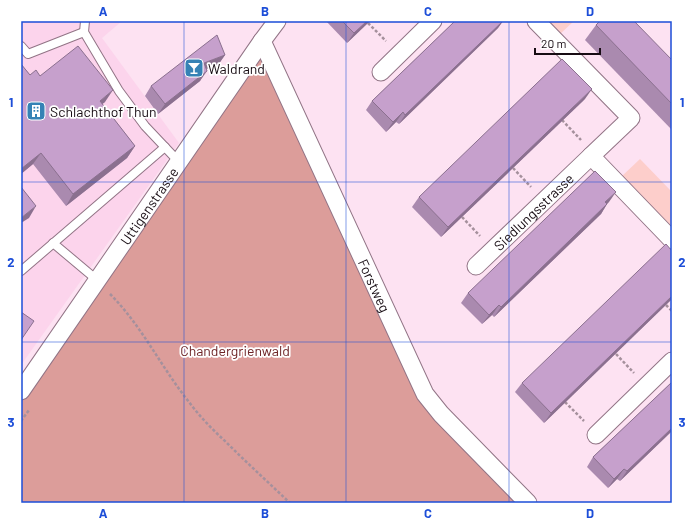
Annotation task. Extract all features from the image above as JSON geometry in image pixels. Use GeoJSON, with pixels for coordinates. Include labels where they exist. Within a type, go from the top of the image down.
{"type":"FeatureCollection","features":[{"type":"Feature","properties":{"kind":"street","name":"Uttigenstrasse"},"geometry":{"type":"LineString","coordinates":[[21,391],[277,21]]}},
{"type":"Feature","properties":{"kind":"street"},"geometry":{"type":"LineString","coordinates":[[381,72],[433,21]]}},
{"type":"Feature","properties":{"kind":"street","name":"Siedlungsstrasse"},"geometry":{"type":"LineString","coordinates":[[476,266],[631,118],[536,21]]}},
{"type":"Feature","properties":{"kind":"street","name":"Forstweg"},"geometry":{"type":"LineString","coordinates":[[262,41],[426,394],[441,414],[528,503]]}},
{"type":"Feature","properties":{"kind":"street"},"geometry":{"type":"LineString","coordinates":[[592,154],[672,240]]}},
{"type":"Feature","properties":{"kind":"street"},"geometry":{"type":"LineString","coordinates":[[596,435],[672,361]]}},
{"type":"Feature","properties":{"kind":"lane"},"geometry":{"type":"LineString","coordinates":[[85,21],[84,32],[119,90],[145,126],[179,162]]}},
{"type":"Feature","properties":{"kind":"lane"},"geometry":{"type":"LineString","coordinates":[[21,46],[28,54],[84,32]]}},
{"type":"Feature","properties":{"kind":"lane"},"geometry":{"type":"LineString","coordinates":[[21,271],[165,147]]}},
{"type":"Feature","properties":{"kind":"lane"},"geometry":{"type":"LineString","coordinates":[[54,243],[97,280]]}},
{"type":"Feature","properties":{"kind":"path"},"geometry":{"type":"LineString","coordinates":[[368,23],[398,55]]}},
{"type":"Feature","properties":{"kind":"path"},"geometry":{"type":"LineString","coordinates":[[562,120],[592,154]]}},
{"type":"Feature","properties":{"kind":"path"},"geometry":{"type":"LineString","coordinates":[[513,168],[544,201]]}},
{"type":"Feature","properties":{"kind":"path"},"geometry":{"type":"LineString","coordinates":[[462,216],[493,250]]}},
{"type":"Feature","properties":{"kind":"path"},"geometry":{"type":"LineString","coordinates":[[97,280],[121,305],[139,329],[189,403],[241,457],[290,503]]}},
{"type":"Feature","properties":{"kind":"path"},"geometry":{"type":"LineString","coordinates":[[666,305],[672,311]]}},
{"type":"Feature","properties":{"kind":"path"},"geometry":{"type":"LineString","coordinates":[[616,354],[646,386]]}},
{"type":"Feature","properties":{"kind":"path"},"geometry":{"type":"LineString","coordinates":[[565,402],[596,435]]}},
{"type":"Feature","properties":{"kind":"shaded area"},"geometry":{"type":"Polygon","coordinates":[[[21,21],[122,21],[102,38],[179,143],[21,365],[21,21]]]}},
{"type":"Feature","properties":{"kind":"shaded area"},"geometry":{"type":"Polygon","coordinates":[[[546,21],[574,21],[559,35],[546,21]]]}},
{"type":"Feature","properties":{"kind":"shaded area"},"geometry":{"type":"Polygon","coordinates":[[[640,159],[672,192],[672,230],[621,177],[640,159]]]}},
{"type":"Feature","properties":{"kind":"green space","name":"Chandergrienwald"},"geometry":{"type":"Polygon","coordinates":[[[262,41],[425,394],[528,503],[21,503],[21,391],[262,41]]]}},
{"type":"Feature","properties":{"kind":"building"},"geometry":{"type":"Polygon","coordinates":[[[342,21],[367,21],[354,33],[342,21]]]}},
{"type":"Feature","properties":{"kind":"building"},"geometry":{"type":"Polygon","coordinates":[[[455,21],[503,21],[405,115],[403,112],[393,122],[372,101],[455,21]]]}},
{"type":"Feature","properties":{"kind":"building"},"geometry":{"type":"Polygon","coordinates":[[[600,21],[634,21],[672,60],[672,104],[596,25],[600,21]]]}},
{"type":"Feature","properties":{"kind":"building"},"geometry":{"type":"Polygon","coordinates":[[[217,35],[225,55],[204,63],[207,71],[165,104],[151,86],[217,35]]]}},
{"type":"Feature","properties":{"kind":"building"},"geometry":{"type":"Polygon","coordinates":[[[78,46],[113,90],[100,101],[135,146],[73,194],[41,153],[21,169],[21,64],[30,75],[36,70],[40,76],[78,46]]]}},
{"type":"Feature","properties":{"kind":"building"},"geometry":{"type":"Polygon","coordinates":[[[562,59],[592,89],[448,227],[419,197],[562,59]]]}},
{"type":"Feature","properties":{"kind":"building"},"geometry":{"type":"Polygon","coordinates":[[[595,171],[616,192],[605,202],[607,204],[501,307],[499,305],[489,315],[468,293],[595,171]]]}},
{"type":"Feature","properties":{"kind":"building"},"geometry":{"type":"Polygon","coordinates":[[[21,187],[36,206],[21,218],[21,187]]]}},
{"type":"Feature","properties":{"kind":"building"},"geometry":{"type":"Polygon","coordinates":[[[666,244],[672,251],[672,296],[551,413],[522,383],[666,244]]]}},
{"type":"Feature","properties":{"kind":"building"},"geometry":{"type":"Polygon","coordinates":[[[21,312],[34,321],[21,340],[21,312]]]}},
{"type":"Feature","properties":{"kind":"building"},"geometry":{"type":"Polygon","coordinates":[[[672,382],[672,428],[627,471],[624,469],[614,479],[593,457],[672,382]]]}},
{"type":"Feature","properties":{"kind":"place","name":"Waldrand"},"geometry":{"type":"Point","coordinates":[194,68]}},
{"type":"Feature","properties":{"kind":"place","name":"Schlachthof Thun"},"geometry":{"type":"Point","coordinates":[36,111]}}]}
